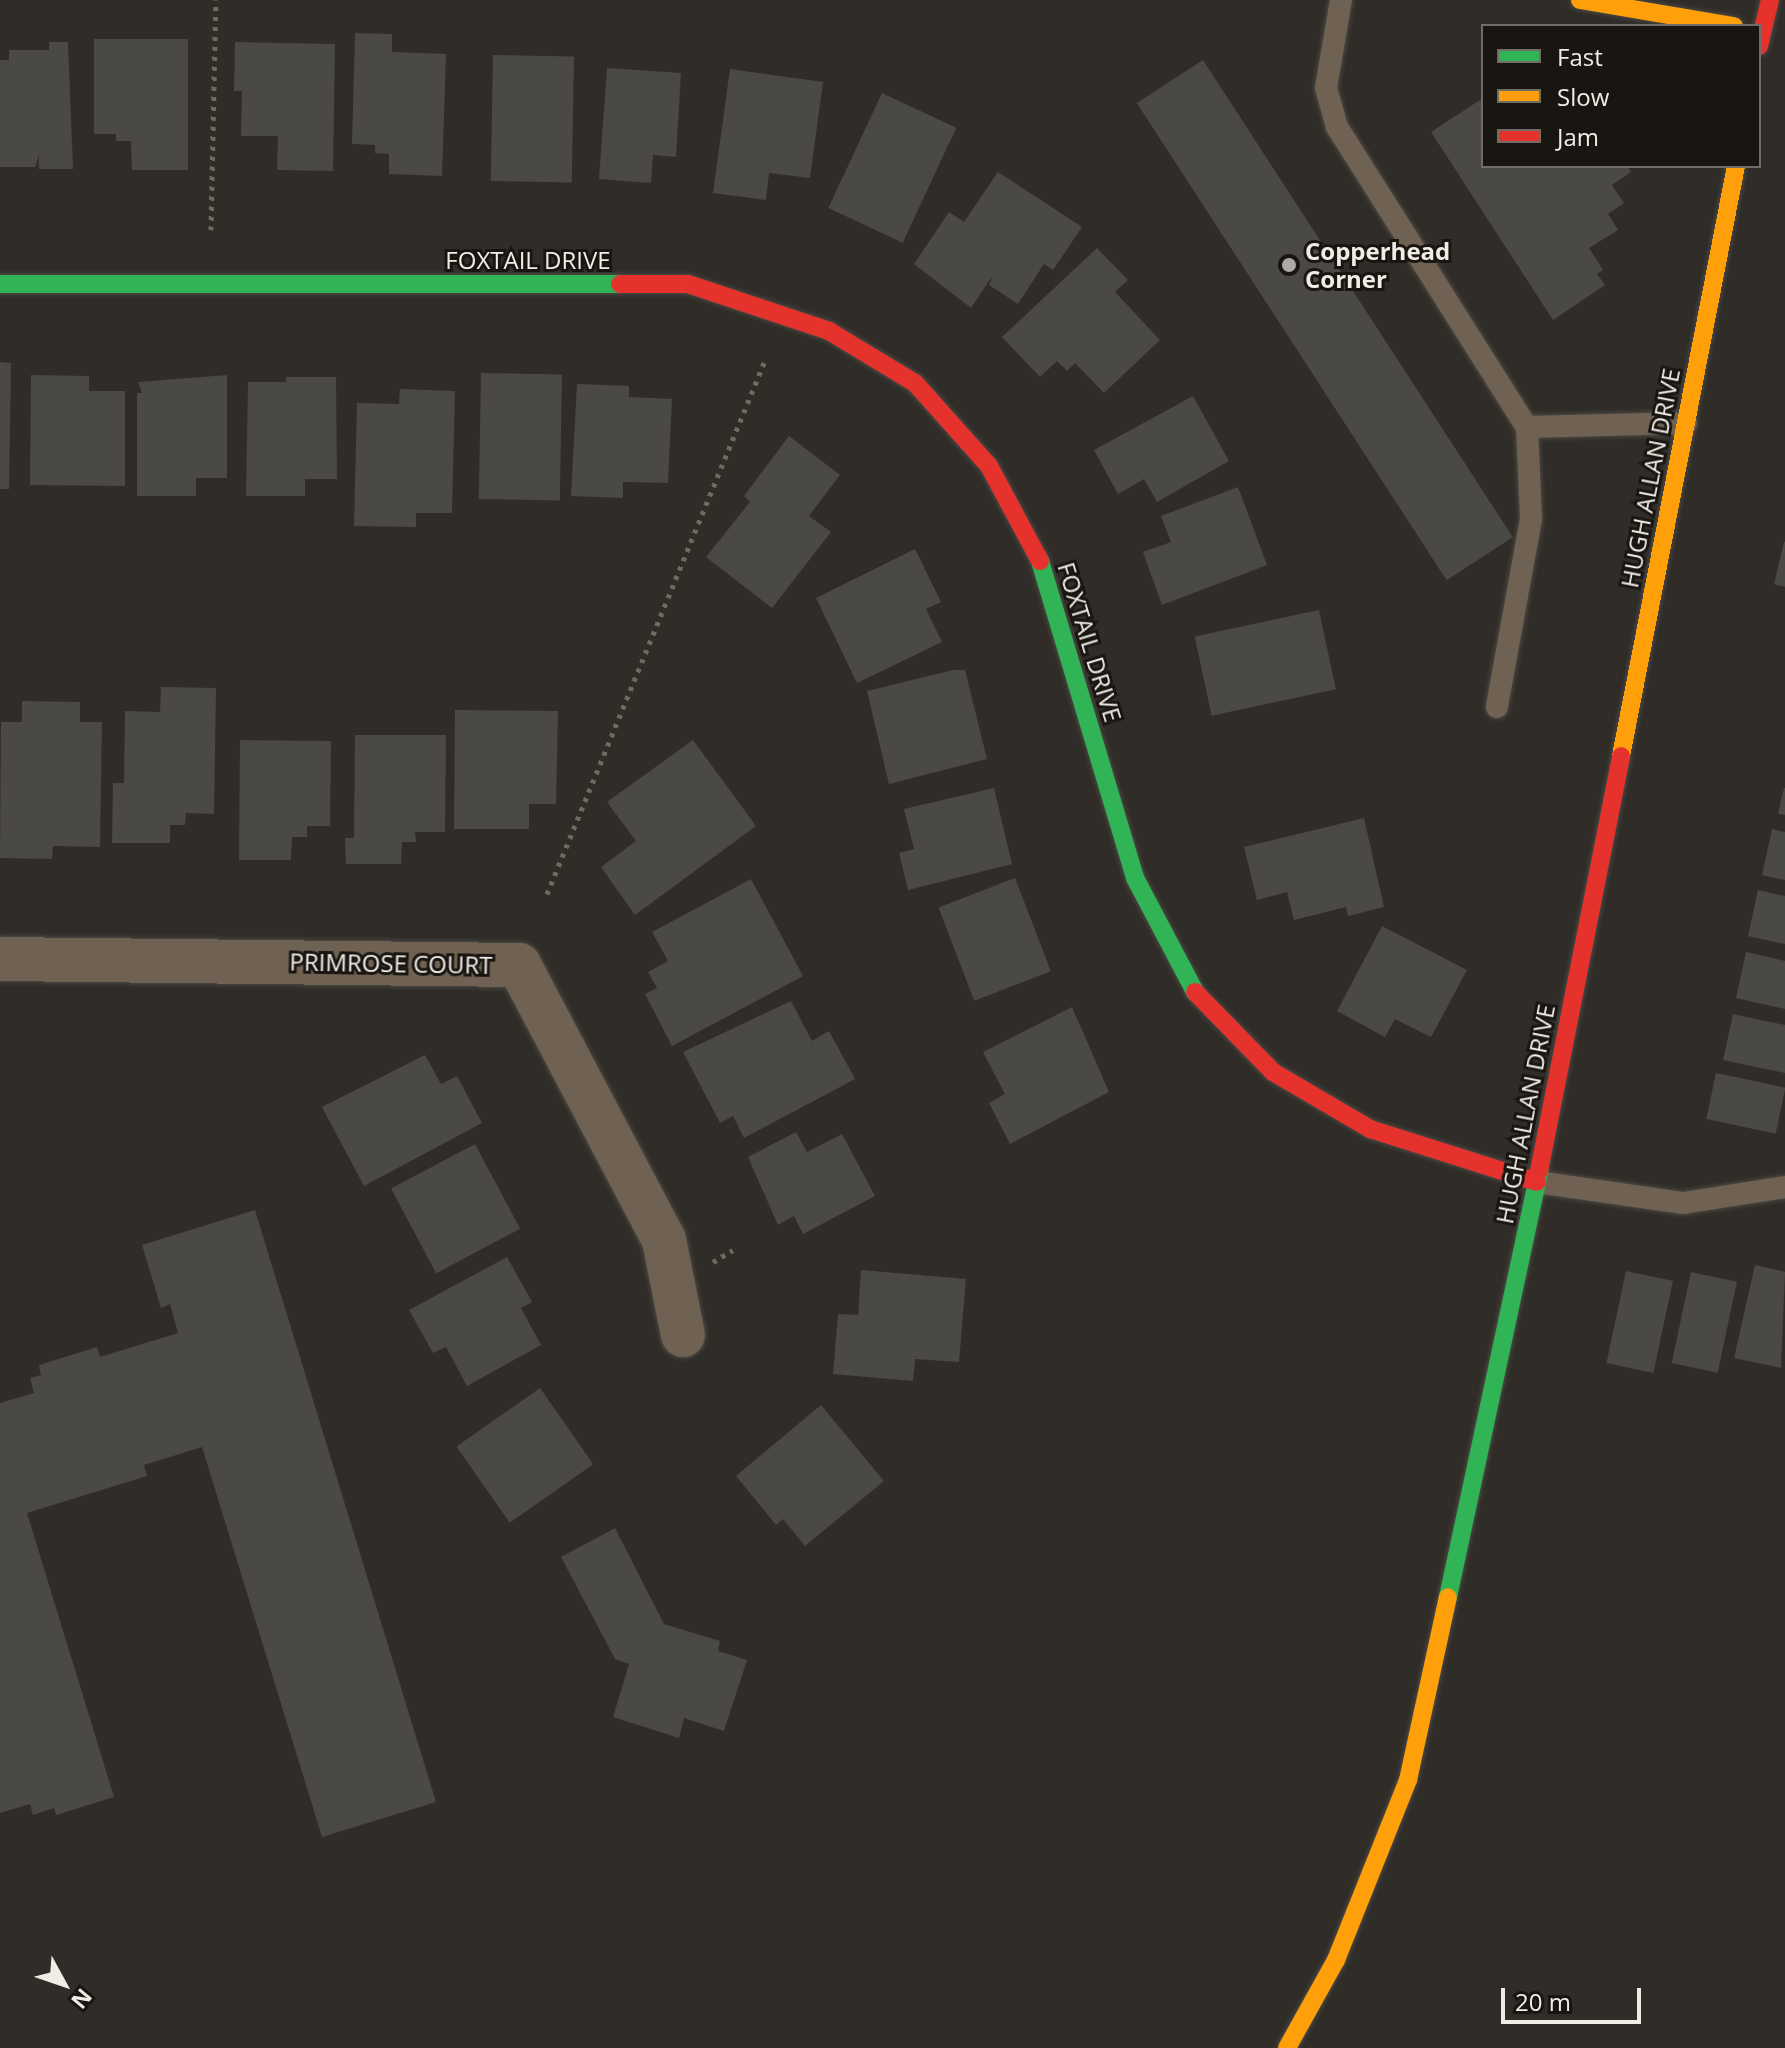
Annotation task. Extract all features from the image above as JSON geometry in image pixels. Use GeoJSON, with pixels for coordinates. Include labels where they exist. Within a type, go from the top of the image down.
{"type":"FeatureCollection","features":[{"type":"Feature","properties":{"kind":"street"},"geometry":{"type":"LineString","coordinates":[[1580,0],[1722,24]]}},
{"type":"Feature","properties":{"kind":"street"},"geometry":{"type":"LineString","coordinates":[[1761,32],[1770,0]]}},
{"type":"Feature","properties":{"kind":"street"},"geometry":{"type":"LineString","coordinates":[[1761,36],[1785,35]]}},
{"type":"Feature","properties":{"kind":"street","name":"HUGH ALLAN DRIVE"},"geometry":{"type":"LineString","coordinates":[[1287,2048],[1336,1960],[1408,1780],[1537,1182],[1736,168]]}},
{"type":"Feature","properties":{"kind":"street","name":"FOXTAIL DRIVE"},"geometry":{"type":"LineString","coordinates":[[0,284],[688,284],[829,331],[915,383],[989,466],[1049,577],[1135,878],[1191,988],[1273,1072],[1370,1129],[1537,1182]]}},
{"type":"Feature","properties":{"kind":"street","name":"PRIMROSE COURT"},"geometry":{"type":"LineString","coordinates":[[0,959],[519,965],[664,1240],[683,1335]]}},
{"type":"Feature","properties":{"kind":"lane"},"geometry":{"type":"LineString","coordinates":[[1341,0],[1326,88],[1337,127],[1527,427],[1531,519],[1517,619],[1497,707]]}},
{"type":"Feature","properties":{"kind":"lane"},"geometry":{"type":"LineString","coordinates":[[1527,427],[1686,423]]}},
{"type":"Feature","properties":{"kind":"lane"},"geometry":{"type":"LineString","coordinates":[[1537,1182],[1683,1203],[1785,1187]]}},
{"type":"Feature","properties":{"kind":"path"},"geometry":{"type":"LineString","coordinates":[[211,230],[216,0]]}},
{"type":"Feature","properties":{"kind":"path"},"geometry":{"type":"LineString","coordinates":[[547,894],[783,316]]}},
{"type":"Feature","properties":{"kind":"building"},"geometry":{"type":"Polygon","coordinates":[[[355,33],[392,34],[392,52],[446,54],[442,176],[389,174],[389,154],[375,153],[375,145],[352,144],[355,33]]]}},
{"type":"Feature","properties":{"kind":"building"},"geometry":{"type":"Polygon","coordinates":[[[94,39],[188,39],[188,170],[132,170],[131,141],[116,141],[116,134],[94,134],[94,39]]]}},
{"type":"Feature","properties":{"kind":"building"},"geometry":{"type":"Polygon","coordinates":[[[49,42],[68,42],[73,169],[39,169],[39,155],[35,167],[0,167],[0,60],[9,60],[9,50],[49,50],[49,42]]]}},
{"type":"Feature","properties":{"kind":"building"},"geometry":{"type":"Polygon","coordinates":[[[235,42],[335,44],[333,171],[277,170],[278,136],[241,136],[242,91],[234,91],[235,42]]]}},
{"type":"Feature","properties":{"kind":"building"},"geometry":{"type":"Polygon","coordinates":[[[493,55],[574,56],[572,182],[491,181],[493,55]]]}},
{"type":"Feature","properties":{"kind":"building","name":"Copperhead Corner"},"geometry":{"type":"Polygon","coordinates":[[[1203,60],[1513,537],[1447,580],[1137,103],[1203,60]]]}},
{"type":"Feature","properties":{"kind":"building"},"geometry":{"type":"Polygon","coordinates":[[[607,68],[681,73],[676,157],[653,155],[651,183],[599,179],[607,68]]]}},
{"type":"Feature","properties":{"kind":"building"},"geometry":{"type":"Polygon","coordinates":[[[730,69],[823,82],[810,178],[769,173],[766,200],[713,193],[730,69]]]}},
{"type":"Feature","properties":{"kind":"building"},"geometry":{"type":"Polygon","coordinates":[[[882,93],[956,128],[903,243],[828,208],[882,93]]]}},
{"type":"Feature","properties":{"kind":"building","name":"Copperhead Corner"},"geometry":{"type":"Polygon","coordinates":[[[1481,99],[1481,168],[1628,168],[1631,172],[1612,185],[1624,203],[1608,214],[1618,230],[1589,248],[1603,270],[1597,274],[1605,285],[1553,320],[1431,132],[1481,99]]]}},
{"type":"Feature","properties":{"kind":"building"},"geometry":{"type":"Polygon","coordinates":[[[998,172],[1082,227],[1053,270],[1044,264],[1018,304],[989,285],[993,275],[971,308],[914,264],[949,212],[964,222],[998,172]]]}},
{"type":"Feature","properties":{"kind":"building"},"geometry":{"type":"Polygon","coordinates":[[[1097,248],[1128,280],[1115,292],[1160,340],[1104,393],[1075,363],[1067,371],[1057,361],[1040,377],[1002,337],[1097,248]]]}},
{"type":"Feature","properties":{"kind":"building"},"geometry":{"type":"Polygon","coordinates":[[[0,362],[11,363],[9,489],[0,489],[0,362]]]}},
{"type":"Feature","properties":{"kind":"building"},"geometry":{"type":"Polygon","coordinates":[[[481,373],[562,374],[560,500],[479,499],[481,373]]]}},
{"type":"Feature","properties":{"kind":"building"},"geometry":{"type":"Polygon","coordinates":[[[31,375],[89,376],[89,391],[125,391],[125,486],[30,485],[31,375]]]}},
{"type":"Feature","properties":{"kind":"building"},"geometry":{"type":"Polygon","coordinates":[[[227,375],[227,478],[196,478],[196,496],[137,496],[137,393],[142,393],[138,382],[227,375]]]}},
{"type":"Feature","properties":{"kind":"building"},"geometry":{"type":"Polygon","coordinates":[[[286,377],[336,377],[337,479],[305,479],[305,496],[246,496],[248,382],[286,382],[286,377]]]}},
{"type":"Feature","properties":{"kind":"building"},"geometry":{"type":"Polygon","coordinates":[[[577,384],[629,386],[629,397],[672,399],[668,483],[623,482],[623,498],[571,496],[577,384]]]}},
{"type":"Feature","properties":{"kind":"building"},"geometry":{"type":"Polygon","coordinates":[[[400,389],[455,391],[452,513],[416,513],[416,527],[354,526],[357,403],[399,404],[400,389]]]}},
{"type":"Feature","properties":{"kind":"building"},"geometry":{"type":"Polygon","coordinates":[[[1193,396],[1229,461],[1157,502],[1144,479],[1118,494],[1094,450],[1193,396]]]}},
{"type":"Feature","properties":{"kind":"building"},"geometry":{"type":"Polygon","coordinates":[[[789,436],[840,475],[809,516],[831,532],[772,608],[706,557],[750,502],[744,496],[789,436]]]}},
{"type":"Feature","properties":{"kind":"building"},"geometry":{"type":"Polygon","coordinates":[[[1238,487],[1267,565],[1162,605],[1143,552],[1171,542],[1161,516],[1238,487]]]}},
{"type":"Feature","properties":{"kind":"building"},"geometry":{"type":"Polygon","coordinates":[[[1785,542],[1785,587],[1774,584],[1785,542]]]}},
{"type":"Feature","properties":{"kind":"building"},"geometry":{"type":"Polygon","coordinates":[[[915,549],[941,602],[926,609],[942,642],[857,683],[816,598],[915,549]]]}},
{"type":"Feature","properties":{"kind":"building"},"geometry":{"type":"Polygon","coordinates":[[[1319,610],[1336,689],[1212,716],[1195,636],[1319,610]]]}},
{"type":"Feature","properties":{"kind":"building"},"geometry":{"type":"Polygon","coordinates":[[[953,670],[965,670],[987,759],[889,784],[867,691],[953,670]]]}},
{"type":"Feature","properties":{"kind":"building"},"geometry":{"type":"Polygon","coordinates":[[[161,687],[216,688],[214,814],[186,813],[185,825],[170,825],[170,843],[112,843],[113,783],[124,783],[125,711],[160,712],[161,687]]]}},
{"type":"Feature","properties":{"kind":"building"},"geometry":{"type":"Polygon","coordinates":[[[22,701],[80,702],[80,722],[102,722],[100,847],[53,846],[52,859],[0,858],[1,722],[22,722],[22,701]]]}},
{"type":"Feature","properties":{"kind":"building"},"geometry":{"type":"Polygon","coordinates":[[[455,710],[558,711],[556,804],[529,804],[529,829],[454,829],[455,710]]]}},
{"type":"Feature","properties":{"kind":"building"},"geometry":{"type":"Polygon","coordinates":[[[355,735],[446,735],[445,832],[415,832],[416,842],[402,842],[401,864],[346,864],[345,838],[354,838],[355,735]]]}},
{"type":"Feature","properties":{"kind":"building"},"geometry":{"type":"Polygon","coordinates":[[[240,740],[331,741],[330,826],[307,826],[307,837],[292,837],[291,860],[239,860],[240,740]]]}},
{"type":"Feature","properties":{"kind":"building"},"geometry":{"type":"Polygon","coordinates":[[[693,740],[756,826],[635,915],[601,867],[636,841],[607,802],[693,740]]]}},
{"type":"Feature","properties":{"kind":"building"},"geometry":{"type":"Polygon","coordinates":[[[994,788],[1012,864],[908,890],[899,853],[914,849],[904,809],[994,788]]]}},
{"type":"Feature","properties":{"kind":"building"},"geometry":{"type":"Polygon","coordinates":[[[1785,788],[1785,815],[1778,814],[1785,788]]]}},
{"type":"Feature","properties":{"kind":"building"},"geometry":{"type":"Polygon","coordinates":[[[1364,818],[1384,907],[1348,916],[1346,907],[1294,920],[1287,892],[1257,900],[1244,847],[1364,818]]]}},
{"type":"Feature","properties":{"kind":"building"},"geometry":{"type":"Polygon","coordinates":[[[1772,829],[1785,832],[1785,880],[1762,875],[1772,829]]]}},
{"type":"Feature","properties":{"kind":"building"},"geometry":{"type":"Polygon","coordinates":[[[1015,878],[1051,971],[974,1001],[938,907],[1015,878]]]}},
{"type":"Feature","properties":{"kind":"building"},"geometry":{"type":"Polygon","coordinates":[[[751,879],[803,976],[672,1046],[645,994],[657,988],[648,972],[668,961],[652,932],[751,879]]]}},
{"type":"Feature","properties":{"kind":"building"},"geometry":{"type":"Polygon","coordinates":[[[1758,890],[1785,896],[1785,944],[1748,936],[1758,890]]]}},
{"type":"Feature","properties":{"kind":"building"},"geometry":{"type":"Polygon","coordinates":[[[1382,926],[1467,970],[1431,1037],[1395,1019],[1385,1037],[1337,1011],[1382,926]]]}},
{"type":"Feature","properties":{"kind":"building"},"geometry":{"type":"Polygon","coordinates":[[[1746,952],[1785,961],[1785,1009],[1736,998],[1746,952]]]}},
{"type":"Feature","properties":{"kind":"building"},"geometry":{"type":"Polygon","coordinates":[[[791,1001],[812,1041],[829,1031],[855,1079],[744,1138],[733,1116],[720,1123],[683,1052],[791,1001]]]}},
{"type":"Feature","properties":{"kind":"building"},"geometry":{"type":"Polygon","coordinates":[[[1072,1007],[1109,1092],[1010,1144],[989,1103],[1005,1094],[983,1052],[1072,1007]]]}},
{"type":"Feature","properties":{"kind":"building"},"geometry":{"type":"Polygon","coordinates":[[[1733,1014],[1785,1025],[1785,1073],[1723,1060],[1733,1014]]]}},
{"type":"Feature","properties":{"kind":"building"},"geometry":{"type":"Polygon","coordinates":[[[425,1055],[441,1084],[457,1076],[482,1123],[364,1186],[322,1107],[425,1055]]]}},
{"type":"Feature","properties":{"kind":"building"},"geometry":{"type":"Polygon","coordinates":[[[1716,1073],[1785,1088],[1776,1134],[1706,1119],[1716,1073]]]}},
{"type":"Feature","properties":{"kind":"building"},"geometry":{"type":"Polygon","coordinates":[[[796,1132],[807,1152],[842,1134],[875,1196],[803,1234],[794,1216],[778,1225],[748,1157],[796,1132]]]}},
{"type":"Feature","properties":{"kind":"building"},"geometry":{"type":"Polygon","coordinates":[[[475,1144],[520,1229],[436,1273],[391,1189],[475,1144]]]}},
{"type":"Feature","properties":{"kind":"building"},"geometry":{"type":"Polygon","coordinates":[[[255,1210],[436,1802],[322,1837],[202,1447],[144,1465],[147,1476],[27,1513],[114,1797],[56,1815],[54,1808],[33,1815],[30,1804],[0,1813],[0,1403],[34,1393],[30,1378],[41,1375],[39,1365],[97,1347],[100,1357],[178,1333],[170,1304],[161,1308],[142,1245],[255,1210]]]}},
{"type":"Feature","properties":{"kind":"building"},"geometry":{"type":"Polygon","coordinates":[[[507,1257],[532,1302],[521,1308],[541,1345],[467,1386],[446,1347],[433,1353],[409,1310],[507,1257]]]}},
{"type":"Feature","properties":{"kind":"building"},"geometry":{"type":"Polygon","coordinates":[[[1755,1265],[1785,1272],[1781,1368],[1734,1358],[1755,1265]]]}},
{"type":"Feature","properties":{"kind":"building"},"geometry":{"type":"Polygon","coordinates":[[[861,1270],[966,1279],[959,1362],[915,1359],[913,1381],[833,1374],[838,1314],[858,1315],[861,1270]]]}},
{"type":"Feature","properties":{"kind":"building"},"geometry":{"type":"Polygon","coordinates":[[[1626,1271],[1673,1281],[1653,1373],[1606,1363],[1626,1271]]]}},
{"type":"Feature","properties":{"kind":"building"},"geometry":{"type":"Polygon","coordinates":[[[1691,1272],[1737,1282],[1718,1373],[1672,1363],[1691,1272]]]}},
{"type":"Feature","properties":{"kind":"building"},"geometry":{"type":"Polygon","coordinates":[[[540,1388],[593,1464],[510,1523],[456,1447],[540,1388]]]}},
{"type":"Feature","properties":{"kind":"building"},"geometry":{"type":"Polygon","coordinates":[[[821,1405],[884,1481],[805,1546],[783,1519],[776,1525],[736,1476],[821,1405]]]}},
{"type":"Feature","properties":{"kind":"building"},"geometry":{"type":"Polygon","coordinates":[[[615,1528],[664,1624],[720,1641],[718,1651],[747,1660],[724,1731],[684,1718],[679,1738],[613,1717],[629,1664],[615,1659],[561,1557],[615,1528]]]}},
{"type":"Feature","properties":{"kind":"traffic: fast"},"geometry":{"type":"LineString","coordinates":[[0,284],[620,284]]}},
{"type":"Feature","properties":{"kind":"traffic: fast"},"geometry":{"type":"LineString","coordinates":[[1040,561],[1135,878],[1195,992]]}},
{"type":"Feature","properties":{"kind":"traffic: fast"},"geometry":{"type":"LineString","coordinates":[[1448,1597],[1539,1171]]}},
{"type":"Feature","properties":{"kind":"traffic: slow"},"geometry":{"type":"LineString","coordinates":[[1580,0],[1722,24]]}},
{"type":"Feature","properties":{"kind":"traffic: slow"},"geometry":{"type":"LineString","coordinates":[[1621,756],[1736,168]]}},
{"type":"Feature","properties":{"kind":"traffic: slow"},"geometry":{"type":"LineString","coordinates":[[1287,2048],[1336,1960],[1408,1780],[1448,1597]]}},
{"type":"Feature","properties":{"kind":"traffic: jam"},"geometry":{"type":"LineString","coordinates":[[1761,38],[1770,0]]}},
{"type":"Feature","properties":{"kind":"traffic: jam"},"geometry":{"type":"LineString","coordinates":[[620,284],[688,284],[829,331],[915,383],[989,466],[1040,561]]}},
{"type":"Feature","properties":{"kind":"traffic: jam"},"geometry":{"type":"LineString","coordinates":[[1539,1171],[1621,756]]}},
{"type":"Feature","properties":{"kind":"traffic: jam"},"geometry":{"type":"LineString","coordinates":[[1195,992],[1273,1072],[1370,1129],[1537,1182]]}},
{"type":"Feature","properties":{"kind":"place","name":"Copperhead Corner"},"geometry":{"type":"Point","coordinates":[1289,265]}}]}
